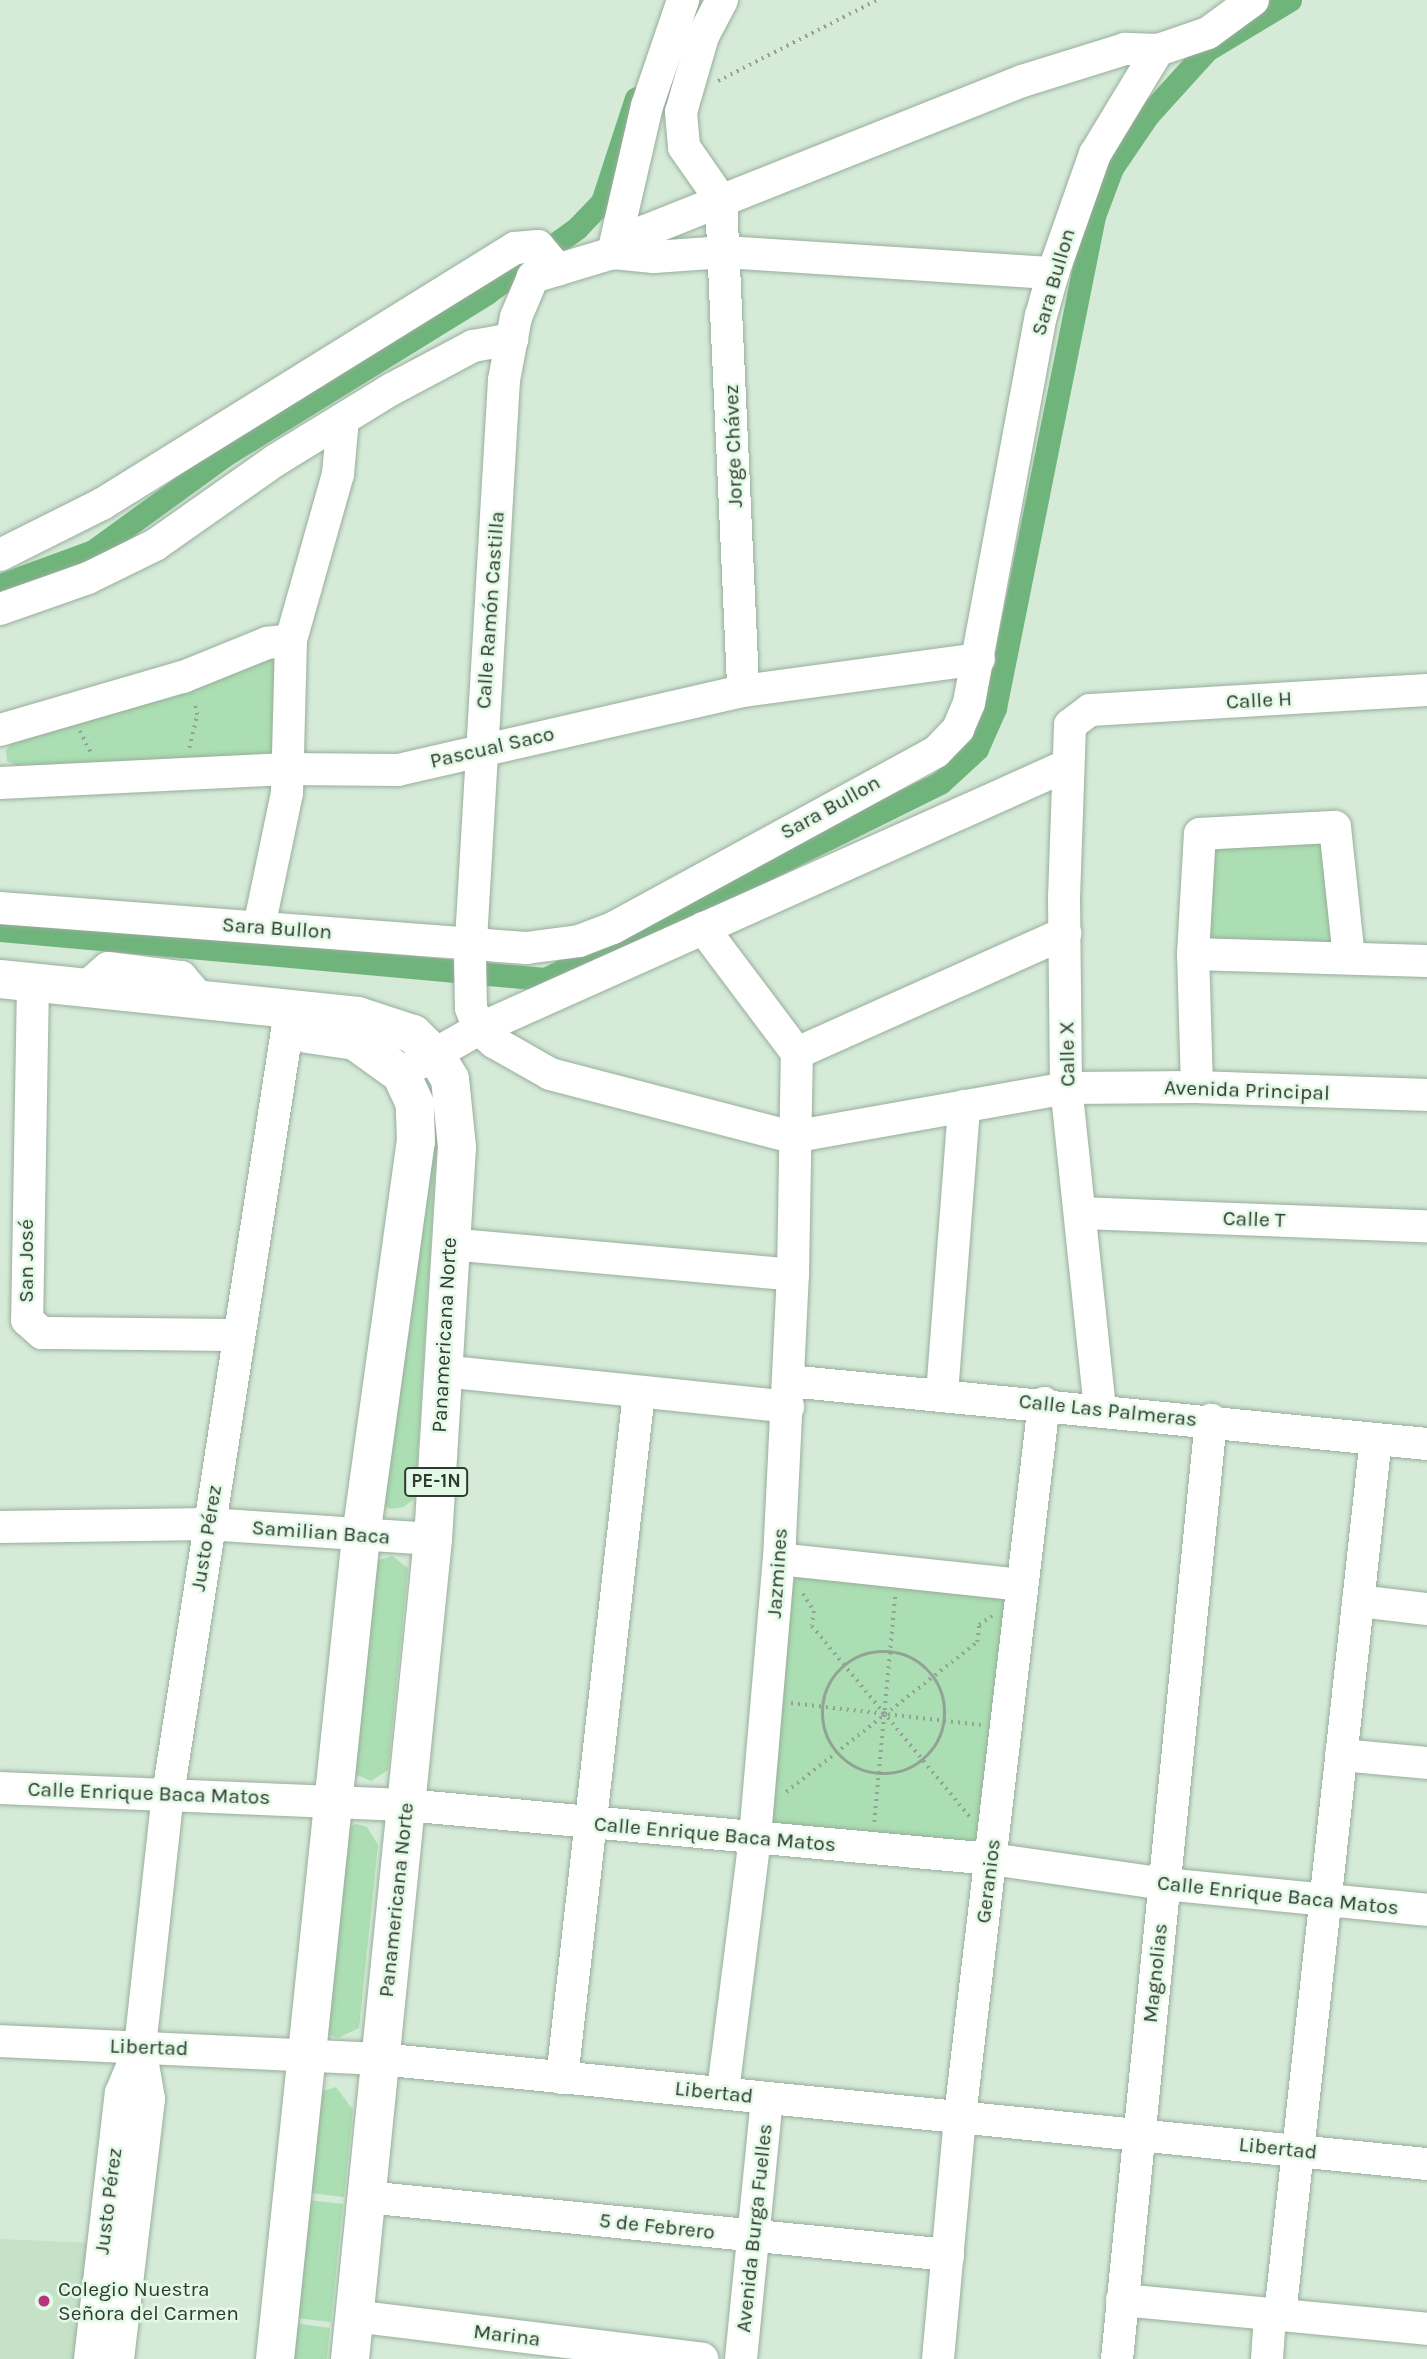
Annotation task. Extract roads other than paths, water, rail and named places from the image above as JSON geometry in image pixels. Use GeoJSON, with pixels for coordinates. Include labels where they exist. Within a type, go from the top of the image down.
{"type":"FeatureCollection","features":[{"type":"Feature","properties":{"kind":"highway","name":"Panamericana Norte"},"geometry":{"type":"LineString","coordinates":[[16,993],[86,988],[358,1016],[413,1034],[435,1055],[450,1079],[455,1107],[457,1147],[433,1539],[349,2359]]}},
{"type":"Feature","properties":{"kind":"highway"},"geometry":{"type":"LineString","coordinates":[[16,993],[355,1041],[401,1073],[415,1104],[416,1142],[360,1536],[335,1800],[275,2359]]}},
{"type":"Feature","properties":{"kind":"street"},"geometry":{"type":"LineString","coordinates":[[613,253],[647,106],[683,0]]}},
{"type":"Feature","properties":{"kind":"street"},"geometry":{"type":"LineString","coordinates":[[721,200],[684,147],[681,112],[703,36],[722,0]]}},
{"type":"Feature","properties":{"kind":"street"},"geometry":{"type":"LineString","coordinates":[[613,253],[645,231],[1022,81],[1125,49],[1158,50],[1208,33],[1252,0]]}},
{"type":"Feature","properties":{"kind":"street","name":"Sara Bullon"},"geometry":{"type":"LineString","coordinates":[[0,908],[259,927],[470,950],[526,948],[579,942],[614,929],[936,752],[965,715],[979,659],[1041,316],[1053,272],[1095,154],[1158,50]]}},
{"type":"Feature","properties":{"kind":"street","name":"Jorge Chávez"},"geometry":{"type":"LineString","coordinates":[[721,200],[743,691]]}},
{"type":"Feature","properties":{"kind":"street"},"geometry":{"type":"LineString","coordinates":[[0,555],[102,505],[515,248],[544,262],[613,253],[654,257],[725,252],[1053,272]]}},
{"type":"Feature","properties":{"kind":"street","name":"Calle Ramón Castilla"},"geometry":{"type":"LineString","coordinates":[[479,1029],[469,991],[470,950],[504,380],[512,339],[544,262]]}},
{"type":"Feature","properties":{"kind":"street"},"geometry":{"type":"LineString","coordinates":[[0,608],[88,578],[155,545],[342,419],[473,346],[512,339]]}},
{"type":"Feature","properties":{"kind":"street"},"geometry":{"type":"LineString","coordinates":[[259,927],[287,793],[291,640],[338,474],[342,419]]}},
{"type":"Feature","properties":{"kind":"street"},"geometry":{"type":"LineString","coordinates":[[0,730],[158,685],[267,643],[291,640]]}},
{"type":"Feature","properties":{"kind":"street","name":"Pascual Saco"},"geometry":{"type":"LineString","coordinates":[[0,783],[287,769],[398,770],[481,748],[743,691],[979,659]]}},
{"type":"Feature","properties":{"kind":"street","name":"Calle H"},"geometry":{"type":"LineString","coordinates":[[1090,709],[1427,690]]}},
{"type":"Feature","properties":{"kind":"street","name":"Calle X"},"geometry":{"type":"LineString","coordinates":[[1090,709],[1070,725],[1065,933],[1066,1088],[1100,1409]]}},
{"type":"Feature","properties":{"kind":"street"},"geometry":{"type":"LineString","coordinates":[[401,1073],[479,1029],[1068,765]]}},
{"type":"Feature","properties":{"kind":"street"},"geometry":{"type":"LineString","coordinates":[[1196,1087],[1194,954],[1198,838],[1204,831],[1335,827],[1349,958]]}},
{"type":"Feature","properties":{"kind":"street"},"geometry":{"type":"LineString","coordinates":[[703,928],[797,1053],[1065,933]]}},
{"type":"Feature","properties":{"kind":"street"},"geometry":{"type":"LineString","coordinates":[[1194,954],[1427,961]]}},
{"type":"Feature","properties":{"kind":"street","name":"San José"},"geometry":{"type":"LineString","coordinates":[[16,993],[25,1308],[32,1329],[42,1334],[239,1335]]}},
{"type":"Feature","properties":{"kind":"street"},"geometry":{"type":"LineString","coordinates":[[479,1029],[511,1054],[550,1074],[792,1137]]}},
{"type":"Feature","properties":{"kind":"street","name":"Justo Pérez"},"geometry":{"type":"LineString","coordinates":[[90,2359],[121,2093],[140,2046],[168,1794],[287,1031]]}},
{"type":"Feature","properties":{"kind":"street","name":"Jazmines"},"geometry":{"type":"LineString","coordinates":[[723,2091],[755,1838],[779,1559],[789,1394],[793,1275],[792,1137],[797,1053]]}},
{"type":"Feature","properties":{"kind":"street","name":"Avenida Principal"},"geometry":{"type":"LineString","coordinates":[[792,1137],[1066,1088],[1196,1087],[1427,1095]]}},
{"type":"Feature","properties":{"kind":"street"},"geometry":{"type":"LineString","coordinates":[[942,1394],[964,1106]]}},
{"type":"Feature","properties":{"kind":"street","name":"Calle T"},"geometry":{"type":"LineString","coordinates":[[1081,1213],[1427,1226]]}},
{"type":"Feature","properties":{"kind":"street"},"geometry":{"type":"LineString","coordinates":[[449,1244],[793,1275]]}},
{"type":"Feature","properties":{"kind":"street","name":"Calle Las Palmeras"},"geometry":{"type":"LineString","coordinates":[[442,1371],[639,1393],[942,1394],[1427,1444]]}},
{"type":"Feature","properties":{"kind":"street"},"geometry":{"type":"LineString","coordinates":[[562,2078],[593,1824],[639,1393]]}},
{"type":"Feature","properties":{"kind":"street","name":"Geranios"},"geometry":{"type":"LineString","coordinates":[[938,2359],[960,2116],[1044,1403]]}},
{"type":"Feature","properties":{"kind":"street","name":"Magnolias"},"geometry":{"type":"LineString","coordinates":[[1117,2359],[1210,1420]]}},
{"type":"Feature","properties":{"kind":"street"},"geometry":{"type":"LineString","coordinates":[[1267,2359],[1301,2150],[1376,1439]]}},
{"type":"Feature","properties":{"kind":"street","name":"Samilian Baca"},"geometry":{"type":"LineString","coordinates":[[0,1527],[208,1524],[433,1539]]}},
{"type":"Feature","properties":{"kind":"street"},"geometry":{"type":"LineString","coordinates":[[779,1559],[1022,1585]]}},
{"type":"Feature","properties":{"kind":"street"},"geometry":{"type":"LineString","coordinates":[[1358,1601],[1427,1609]]}},
{"type":"Feature","properties":{"kind":"street"},"geometry":{"type":"LineString","coordinates":[[1341,1755],[1427,1763]]}},
{"type":"Feature","properties":{"kind":"street","name":"Calle Enrique Baca Matos"},"geometry":{"type":"LineString","coordinates":[[0,1787],[406,1805],[991,1859],[1164,1884],[1427,1910]]}},
{"type":"Feature","properties":{"kind":"street","name":"Libertad"},"geometry":{"type":"LineString","coordinates":[[0,2041],[307,2053],[380,2059],[723,2091],[767,2098],[1427,2164]]}},
{"type":"Feature","properties":{"kind":"street","name":"Justo Pérez"},"geometry":{"type":"LineString","coordinates":[[118,2359],[149,2099],[140,2046]]}},
{"type":"Feature","properties":{"kind":"street","name":"Avenida Burga Fuelles"},"geometry":{"type":"LineString","coordinates":[[741,2359],[767,2098]]}},
{"type":"Feature","properties":{"kind":"street","name":"5 de Febrero"},"geometry":{"type":"LineString","coordinates":[[366,2197],[948,2255]]}},
{"type":"Feature","properties":{"kind":"street"},"geometry":{"type":"LineString","coordinates":[[1122,2300],[1427,2329]]}},
{"type":"Feature","properties":{"kind":"street","name":"Marina"},"geometry":{"type":"LineString","coordinates":[[354,2316],[702,2359]]}},
{"type":"Feature","properties":{"kind":"waterway"},"geometry":{"type":"LineString","coordinates":[[0,930],[545,979],[940,783],[977,749],[995,708],[1094,216],[1112,168],[1148,115],[1207,50],[1290,0]]}},
{"type":"Feature","properties":{"kind":"waterway"},"geometry":{"type":"LineString","coordinates":[[0,585],[93,551],[225,455],[487,293],[577,228],[602,202],[636,98]]}},
{"type":"Feature","properties":{"kind":"place","name":"Colegio Nuestra Señora del Carmen"},"geometry":{"type":"Point","coordinates":[44,2301]}}]}
